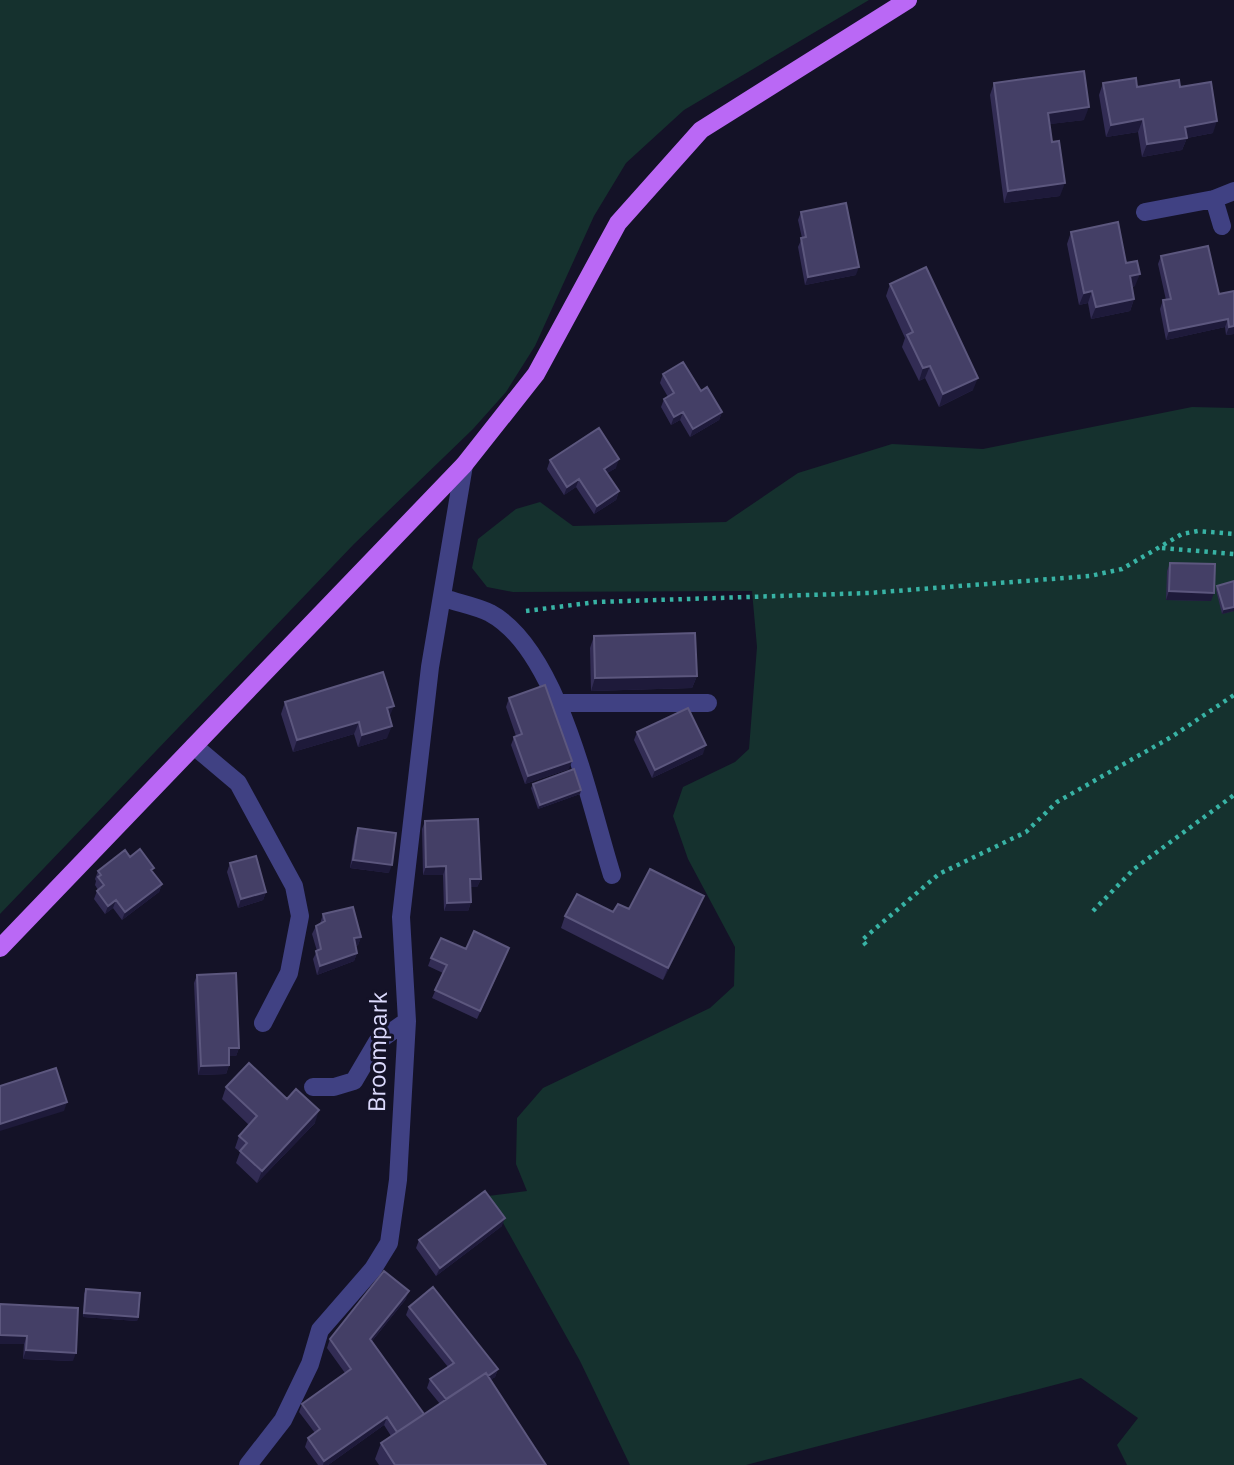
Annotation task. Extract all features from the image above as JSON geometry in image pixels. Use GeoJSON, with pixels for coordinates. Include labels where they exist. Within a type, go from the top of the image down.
{"type":"FeatureCollection","features":[{"type":"Feature","properties":{"kind":"main road"},"geometry":{"type":"LineString","coordinates":[[0,948],[464,466],[536,374],[618,223],[701,130],[908,0]]}},
{"type":"Feature","properties":{"kind":"street"},"geometry":{"type":"LineString","coordinates":[[1145,212],[1214,199],[1234,191]]}},
{"type":"Feature","properties":{"kind":"street"},"geometry":{"type":"LineString","coordinates":[[1214,199],[1222,226]]}},
{"type":"Feature","properties":{"kind":"street","name":"Broompark"},"geometry":{"type":"LineString","coordinates":[[248,1465],[283,1420],[310,1364],[320,1330],[373,1269],[389,1243],[398,1180],[407,1021],[401,917],[430,667],[444,598],[464,466]]}},
{"type":"Feature","properties":{"kind":"street"},"geometry":{"type":"LineString","coordinates":[[444,598],[489,613],[514,631],[541,666],[558,703],[611,875]]}},
{"type":"Feature","properties":{"kind":"street"},"geometry":{"type":"LineString","coordinates":[[558,703],[708,703]]}},
{"type":"Feature","properties":{"kind":"street"},"geometry":{"type":"LineString","coordinates":[[194,746],[238,783],[294,886],[300,916],[289,973],[263,1023]]}},
{"type":"Feature","properties":{"kind":"street"},"geometry":{"type":"LineString","coordinates":[[313,1087],[334,1087],[354,1081],[377,1042],[407,1021]]}},
{"type":"Feature","properties":{"kind":"path"},"geometry":{"type":"LineString","coordinates":[[489,613],[596,602],[869,593],[1090,576],[1122,569],[1182,534],[1198,531],[1234,534]]}},
{"type":"Feature","properties":{"kind":"path"},"geometry":{"type":"LineString","coordinates":[[1161,548],[1234,554]]}},
{"type":"Feature","properties":{"kind":"path"},"geometry":{"type":"LineString","coordinates":[[866,945],[862,940],[939,874],[1026,832],[1058,802],[1173,736],[1234,695]]}},
{"type":"Feature","properties":{"kind":"path"},"geometry":{"type":"LineString","coordinates":[[1093,911],[1134,869],[1234,795]]}},
{"type":"Feature","properties":{"kind":"green space"},"geometry":{"type":"Polygon","coordinates":[[[0,0],[869,0],[684,110],[626,163],[594,216],[535,346],[506,392],[473,429],[354,544],[0,914],[0,0]]]}},
{"type":"Feature","properties":{"kind":"green space"},"geometry":{"type":"Polygon","coordinates":[[[1192,407],[1234,408],[1234,1465],[1127,1465],[1117,1445],[1138,1418],[1081,1378],[746,1465],[630,1465],[580,1361],[488,1196],[527,1191],[516,1164],[517,1118],[543,1088],[710,1008],[734,986],[735,947],[688,859],[673,816],[683,787],[735,762],[749,749],[757,647],[752,591],[513,592],[487,587],[472,568],[478,539],[516,509],[540,502],[573,526],[726,522],[798,473],[892,444],[983,449],[1192,407]]]}},
{"type":"Feature","properties":{"kind":"building"},"geometry":{"type":"Polygon","coordinates":[[[1084,71],[1089,107],[1048,113],[1052,142],[1059,141],[1065,183],[1008,191],[994,83],[1084,71]]]}},
{"type":"Feature","properties":{"kind":"building"},"geometry":{"type":"Polygon","coordinates":[[[1136,78],[1137,87],[1179,80],[1180,87],[1211,82],[1217,121],[1185,127],[1187,138],[1147,144],[1143,119],[1111,125],[1103,83],[1136,78]]]}},
{"type":"Feature","properties":{"kind":"building"},"geometry":{"type":"Polygon","coordinates":[[[846,203],[859,267],[808,277],[801,238],[806,237],[801,212],[846,203]]]}},
{"type":"Feature","properties":{"kind":"building"},"geometry":{"type":"Polygon","coordinates":[[[1118,222],[1126,263],[1137,261],[1140,274],[1130,276],[1134,299],[1096,307],[1092,291],[1084,293],[1071,232],[1118,222]]]}},
{"type":"Feature","properties":{"kind":"building"},"geometry":{"type":"Polygon","coordinates":[[[1208,246],[1219,294],[1234,291],[1234,326],[1229,327],[1228,319],[1169,331],[1163,300],[1171,299],[1161,256],[1208,246]]]}},
{"type":"Feature","properties":{"kind":"building"},"geometry":{"type":"Polygon","coordinates":[[[926,267],[978,378],[943,394],[930,366],[923,368],[907,335],[913,332],[890,284],[926,267]]]}},
{"type":"Feature","properties":{"kind":"building"},"geometry":{"type":"Polygon","coordinates":[[[683,362],[701,391],[707,387],[722,412],[693,429],[683,412],[674,417],[664,399],[674,393],[663,374],[683,362]]]}},
{"type":"Feature","properties":{"kind":"building"},"geometry":{"type":"Polygon","coordinates":[[[599,428],[619,459],[604,469],[619,491],[597,506],[579,479],[567,487],[550,460],[599,428]]]}},
{"type":"Feature","properties":{"kind":"building"},"geometry":{"type":"Polygon","coordinates":[[[1170,563],[1215,564],[1214,593],[1169,591],[1170,563]]]}},
{"type":"Feature","properties":{"kind":"building"},"geometry":{"type":"Polygon","coordinates":[[[1234,581],[1234,607],[1224,609],[1217,586],[1234,581]]]}},
{"type":"Feature","properties":{"kind":"building"},"geometry":{"type":"Polygon","coordinates":[[[695,633],[697,676],[595,678],[594,636],[695,633]]]}},
{"type":"Feature","properties":{"kind":"building"},"geometry":{"type":"Polygon","coordinates":[[[383,672],[394,706],[387,708],[392,726],[362,735],[359,722],[297,740],[285,702],[383,672]]]}},
{"type":"Feature","properties":{"kind":"building"},"geometry":{"type":"Polygon","coordinates":[[[545,685],[572,761],[528,776],[514,737],[522,734],[509,698],[545,685]]]}},
{"type":"Feature","properties":{"kind":"building"},"geometry":{"type":"Polygon","coordinates":[[[688,708],[706,745],[655,770],[637,732],[688,708]]]}},
{"type":"Feature","properties":{"kind":"building"},"geometry":{"type":"Polygon","coordinates":[[[574,769],[581,790],[540,805],[533,784],[574,769]]]}},
{"type":"Feature","properties":{"kind":"building"},"geometry":{"type":"Polygon","coordinates":[[[478,819],[481,879],[470,879],[471,902],[447,903],[446,866],[426,867],[425,821],[478,819]]]}},
{"type":"Feature","properties":{"kind":"building"},"geometry":{"type":"Polygon","coordinates":[[[358,828],[396,833],[392,865],[353,860],[358,828]]]}},
{"type":"Feature","properties":{"kind":"building"},"geometry":{"type":"Polygon","coordinates":[[[140,849],[162,884],[125,912],[116,900],[108,906],[97,891],[104,885],[98,877],[101,875],[98,871],[125,850],[130,857],[140,849]]]}},
{"type":"Feature","properties":{"kind":"building"},"geometry":{"type":"Polygon","coordinates":[[[256,856],[266,892],[241,899],[230,863],[256,856]]]}},
{"type":"Feature","properties":{"kind":"building"},"geometry":{"type":"Polygon","coordinates":[[[650,869],[704,896],[668,968],[565,916],[577,894],[613,912],[618,904],[629,909],[650,869]]]}},
{"type":"Feature","properties":{"kind":"building"},"geometry":{"type":"Polygon","coordinates":[[[353,907],[361,937],[354,938],[357,953],[320,966],[316,951],[321,949],[316,926],[325,921],[323,914],[353,907]]]}},
{"type":"Feature","properties":{"kind":"building"},"geometry":{"type":"Polygon","coordinates":[[[474,931],[509,948],[480,1011],[435,990],[447,965],[431,958],[441,938],[466,949],[474,931]]]}},
{"type":"Feature","properties":{"kind":"building"},"geometry":{"type":"Polygon","coordinates":[[[236,973],[239,1048],[229,1048],[229,1065],[201,1066],[197,975],[236,973]]]}},
{"type":"Feature","properties":{"kind":"building"},"geometry":{"type":"Polygon","coordinates":[[[249,1063],[287,1099],[296,1089],[319,1110],[262,1171],[240,1151],[247,1143],[239,1136],[257,1116],[226,1087],[249,1063]]]}},
{"type":"Feature","properties":{"kind":"building"},"geometry":{"type":"Polygon","coordinates":[[[56,1068],[67,1102],[0,1124],[0,1086],[56,1068]]]}},
{"type":"Feature","properties":{"kind":"building"},"geometry":{"type":"Polygon","coordinates":[[[485,1191],[505,1218],[440,1268],[419,1240],[485,1191]]]}},
{"type":"Feature","properties":{"kind":"building"},"geometry":{"type":"Polygon","coordinates":[[[384,1271],[409,1291],[370,1339],[424,1414],[397,1432],[387,1417],[324,1461],[308,1438],[320,1429],[302,1404],[351,1369],[330,1339],[384,1271]]]}},
{"type":"Feature","properties":{"kind":"building"},"geometry":{"type":"Polygon","coordinates":[[[433,1287],[498,1369],[488,1376],[486,1373],[446,1399],[430,1379],[454,1363],[409,1307],[433,1287]]]}},
{"type":"Feature","properties":{"kind":"building"},"geometry":{"type":"Polygon","coordinates":[[[86,1289],[140,1293],[138,1317],[84,1313],[86,1289]]]}},
{"type":"Feature","properties":{"kind":"building"},"geometry":{"type":"Polygon","coordinates":[[[0,1304],[78,1308],[76,1353],[26,1350],[27,1336],[0,1335],[0,1304]]]}},
{"type":"Feature","properties":{"kind":"building"},"geometry":{"type":"Polygon","coordinates":[[[486,1373],[546,1465],[395,1465],[381,1443],[486,1373]]]}}]}
